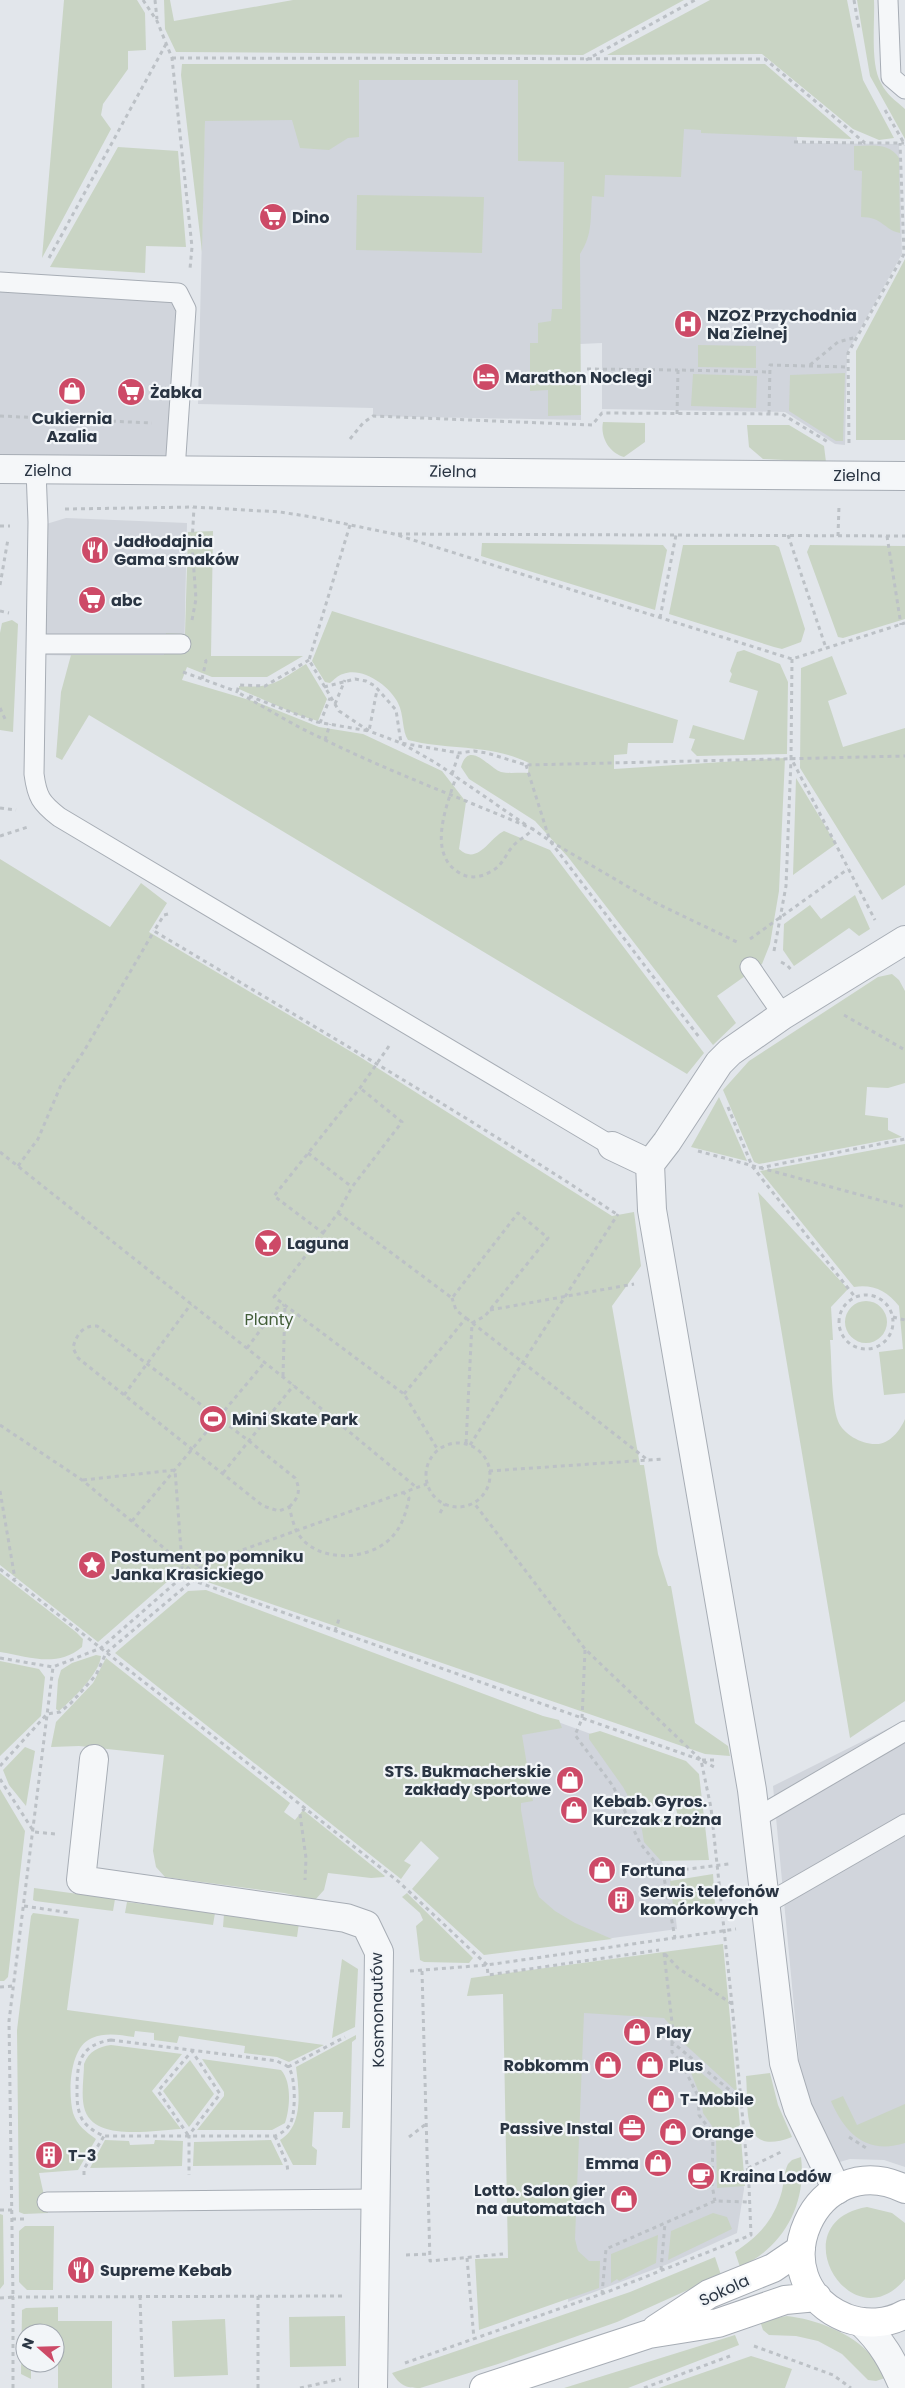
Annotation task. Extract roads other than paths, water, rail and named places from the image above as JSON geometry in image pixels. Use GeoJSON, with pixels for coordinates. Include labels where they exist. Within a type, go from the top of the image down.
{"type":"FeatureCollection","features":[{"type":"Feature","properties":{"kind":"street","name":"Zielna"},"geometry":{"type":"LineString","coordinates":[[0,470],[905,476]]}},
{"type":"Feature","properties":{"kind":"street"},"geometry":{"type":"LineString","coordinates":[[837,2190],[790,2088],[784,2063],[756,1818],[652,1210],[650,1164],[668,1142],[719,1063],[730,1052],[783,1015],[897,945]]}},
{"type":"Feature","properties":{"kind":"street"},"geometry":{"type":"LineString","coordinates":[[612,1146],[650,1164]]}},
{"type":"Feature","properties":{"kind":"street","name":"Kosmonautów"},"geometry":{"type":"LineString","coordinates":[[94,1759],[81,1880],[346,1918],[366,1925],[380,1952],[374,2381]]}},
{"type":"Feature","properties":{"kind":"street"},"geometry":{"type":"LineString","coordinates":[[905,2189],[877,2181],[856,2182],[837,2190],[814,2210],[804,2229],[801,2249],[803,2269],[817,2297],[841,2316],[861,2322],[882,2322],[905,2314]]}},
{"type":"Feature","properties":{"kind":"street","name":"Sokola"},"geometry":{"type":"LineString","coordinates":[[649,2334],[709,2294],[779,2265],[801,2249]]}},
{"type":"Feature","properties":{"kind":"street","name":"Sokola"},"geometry":{"type":"LineString","coordinates":[[484,2388],[649,2334],[718,2323],[785,2300],[817,2297]]}},
{"type":"Feature","properties":{"kind":"street"},"geometry":{"type":"LineString","coordinates":[[861,2322],[877,2337],[887,2350],[904,2388]]}},
{"type":"Feature","properties":{"kind":"lane"},"geometry":{"type":"LineString","coordinates":[[888,0],[891,77],[905,89]]}},
{"type":"Feature","properties":{"kind":"lane"},"geometry":{"type":"LineString","coordinates":[[0,282],[178,292],[186,309],[175,470]]}},
{"type":"Feature","properties":{"kind":"lane"},"geometry":{"type":"LineString","coordinates":[[36,470],[38,522],[34,774],[36,793],[45,806],[59,817],[612,1146]]}},
{"type":"Feature","properties":{"kind":"lane"},"geometry":{"type":"LineString","coordinates":[[36,644],[181,644]]}},
{"type":"Feature","properties":{"kind":"lane"},"geometry":{"type":"LineString","coordinates":[[750,966],[783,1015]]}},
{"type":"Feature","properties":{"kind":"lane"},"geometry":{"type":"LineString","coordinates":[[756,1818],[905,1731]]}},
{"type":"Feature","properties":{"kind":"lane"},"geometry":{"type":"LineString","coordinates":[[766,1904],[905,1824]]}},
{"type":"Feature","properties":{"kind":"lane"},"geometry":{"type":"LineString","coordinates":[[48,2202],[377,2199]]}},
{"type":"Feature","properties":{"kind":"place","name":"Dino"},"geometry":{"type":"Point","coordinates":[273,217]}},
{"type":"Feature","properties":{"kind":"place","name":"NZOZ Przychodnia Na Zielnej"},"geometry":{"type":"Point","coordinates":[688,324]}},
{"type":"Feature","properties":{"kind":"place","name":"Marathon Noclegi"},"geometry":{"type":"Point","coordinates":[486,377]}},
{"type":"Feature","properties":{"kind":"place","name":"Cukiernia Azalia"},"geometry":{"type":"Point","coordinates":[72,391]}},
{"type":"Feature","properties":{"kind":"place","name":"Żabka"},"geometry":{"type":"Point","coordinates":[131,392]}},
{"type":"Feature","properties":{"kind":"place","name":"Jadłodajnia Gama smaków"},"geometry":{"type":"Point","coordinates":[95,550]}},
{"type":"Feature","properties":{"kind":"place","name":"abc"},"geometry":{"type":"Point","coordinates":[92,600]}},
{"type":"Feature","properties":{"kind":"place","name":"Laguna"},"geometry":{"type":"Point","coordinates":[268,1243]}},
{"type":"Feature","properties":{"kind":"place","name":"Mini Skate Park"},"geometry":{"type":"Point","coordinates":[213,1419]}},
{"type":"Feature","properties":{"kind":"place","name":"Postument po pomniku Janka Krasickiego"},"geometry":{"type":"Point","coordinates":[92,1565]}},
{"type":"Feature","properties":{"kind":"place","name":"STS. Bukmacherskie zakłady sportowe"},"geometry":{"type":"Point","coordinates":[570,1780]}},
{"type":"Feature","properties":{"kind":"place","name":"Kebab. Gyros. Kurczak z rożna"},"geometry":{"type":"Point","coordinates":[574,1810]}},
{"type":"Feature","properties":{"kind":"place","name":"Fortuna"},"geometry":{"type":"Point","coordinates":[602,1870]}},
{"type":"Feature","properties":{"kind":"place","name":"Serwis telefonów komórkowych"},"geometry":{"type":"Point","coordinates":[621,1900]}},
{"type":"Feature","properties":{"kind":"place","name":"Play"},"geometry":{"type":"Point","coordinates":[637,2032]}},
{"type":"Feature","properties":{"kind":"place","name":"Robkomm"},"geometry":{"type":"Point","coordinates":[608,2065]}},
{"type":"Feature","properties":{"kind":"place","name":"Plus"},"geometry":{"type":"Point","coordinates":[650,2065]}},
{"type":"Feature","properties":{"kind":"place","name":"T-Mobile"},"geometry":{"type":"Point","coordinates":[661,2099]}},
{"type":"Feature","properties":{"kind":"place","name":"Passive Instal"},"geometry":{"type":"Point","coordinates":[632,2128]}},
{"type":"Feature","properties":{"kind":"place","name":"Orange"},"geometry":{"type":"Point","coordinates":[673,2132]}},
{"type":"Feature","properties":{"kind":"place","name":"T-3"},"geometry":{"type":"Point","coordinates":[49,2155]}},
{"type":"Feature","properties":{"kind":"place","name":"Emma"},"geometry":{"type":"Point","coordinates":[658,2163]}},
{"type":"Feature","properties":{"kind":"place","name":"Kraina Lodów"},"geometry":{"type":"Point","coordinates":[701,2176]}},
{"type":"Feature","properties":{"kind":"place","name":"Lotto. Salon gier na automatach"},"geometry":{"type":"Point","coordinates":[624,2199]}},
{"type":"Feature","properties":{"kind":"place","name":"Supreme Kebab"},"geometry":{"type":"Point","coordinates":[81,2270]}},
{"type":"Feature","properties":{"kind":"park label","name":"Planty"},"geometry":{"type":"Point","coordinates":[269,1319]}}]}
